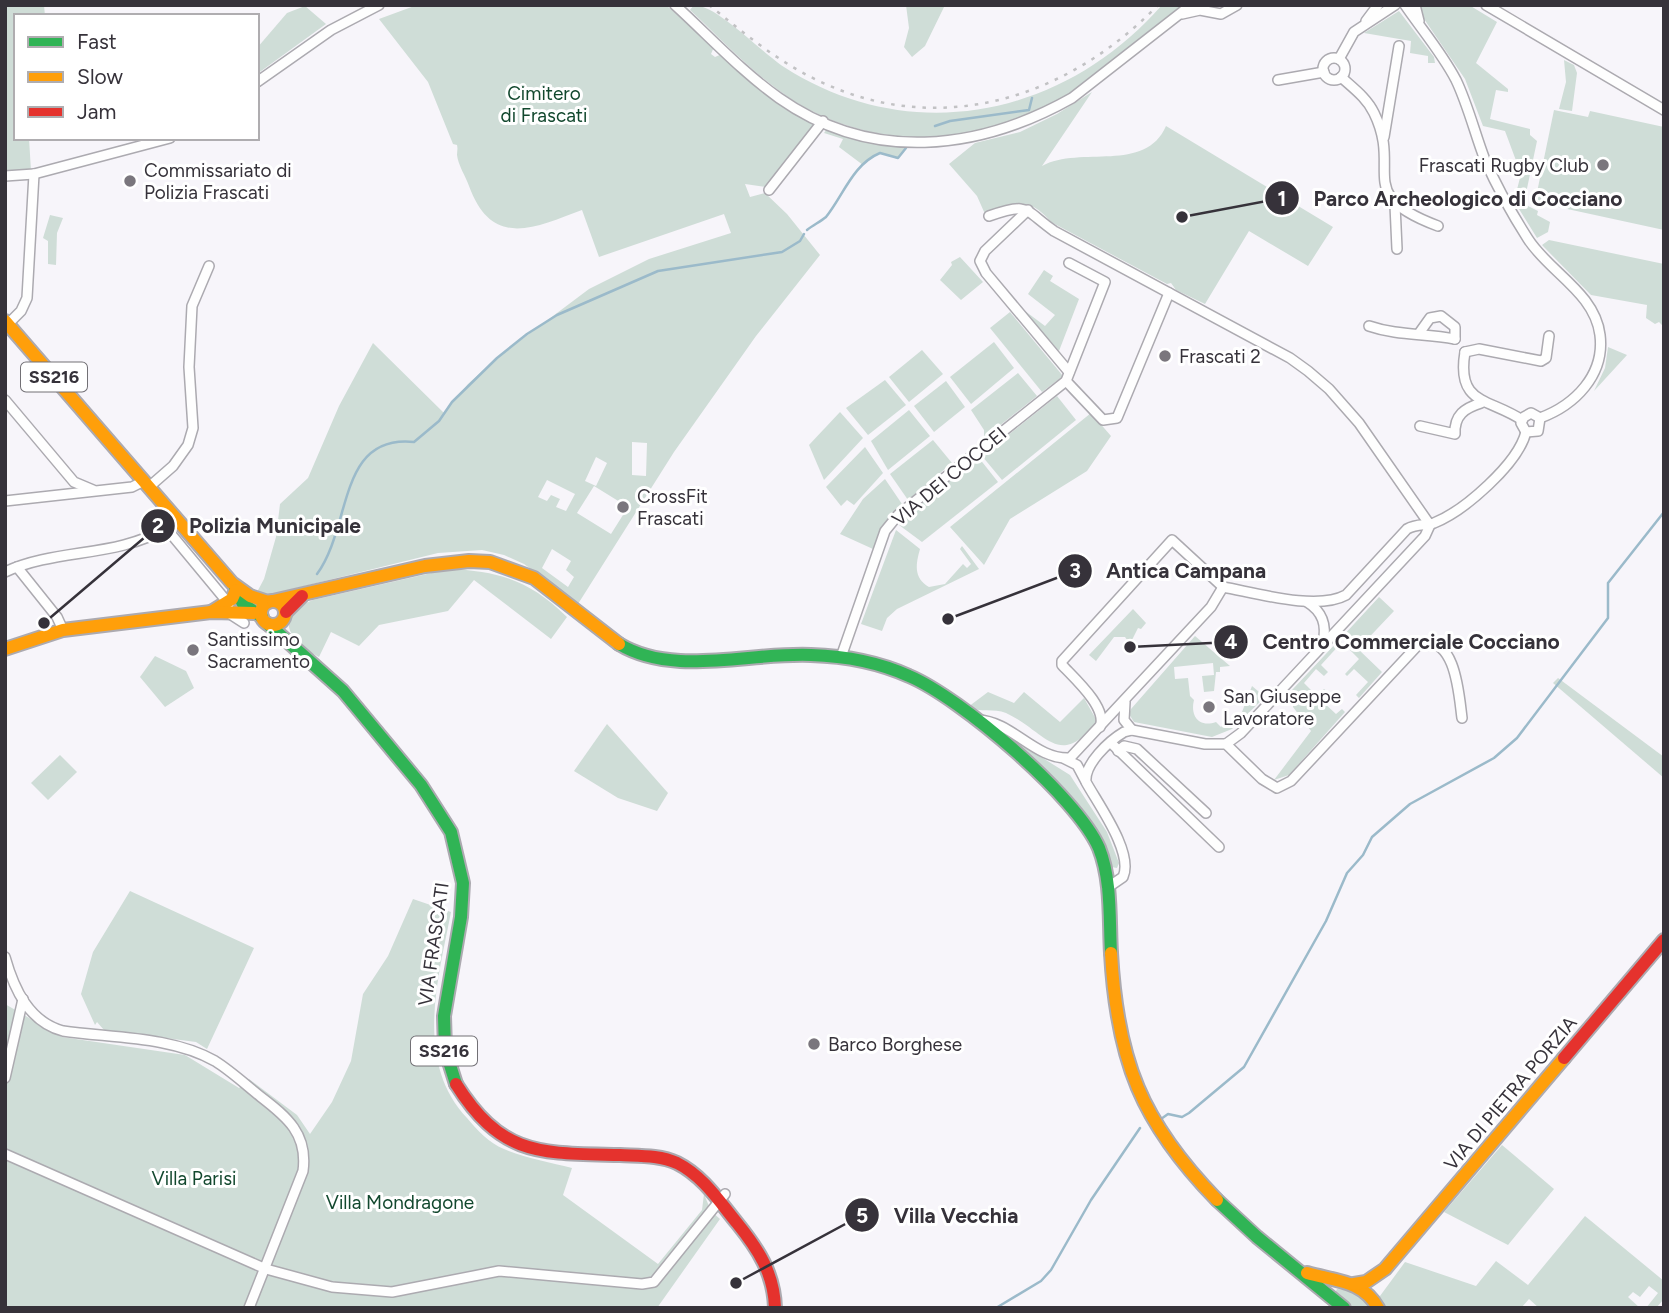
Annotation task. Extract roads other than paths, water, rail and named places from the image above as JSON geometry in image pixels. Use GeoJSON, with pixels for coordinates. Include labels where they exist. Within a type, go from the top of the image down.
{"type":"FeatureCollection","features":[{"type":"Feature","properties":{"kind":"street"},"geometry":{"type":"LineString","coordinates":[[259,81],[338,26],[379,5]]}},
{"type":"Feature","properties":{"kind":"street"},"geometry":{"type":"LineString","coordinates":[[675,5],[688,8],[778,97],[800,111],[852,133],[891,141],[921,143],[989,134],[1016,126],[1072,98],[1191,5]]}},
{"type":"Feature","properties":{"kind":"street"},"geometry":{"type":"LineString","coordinates":[[1204,5],[1215,13]]}},
{"type":"Feature","properties":{"kind":"street"},"geometry":{"type":"LineString","coordinates":[[1339,60],[1348,38],[1378,5]]}},
{"type":"Feature","properties":{"kind":"street"},"geometry":{"type":"LineString","coordinates":[[1360,27],[1395,5]]}},
{"type":"Feature","properties":{"kind":"street"},"geometry":{"type":"LineString","coordinates":[[1405,5],[1455,79],[1485,159],[1529,242],[1579,293],[1596,320],[1601,337],[1599,359],[1592,379],[1575,399],[1540,418]]}},
{"type":"Feature","properties":{"kind":"street"},"geometry":{"type":"LineString","coordinates":[[1415,5],[1423,29]]}},
{"type":"Feature","properties":{"kind":"street"},"geometry":{"type":"LineString","coordinates":[[1486,5],[1664,110]]}},
{"type":"Feature","properties":{"kind":"street"},"geometry":{"type":"LineString","coordinates":[[1177,16],[1200,10],[1215,13],[1237,6]]}},
{"type":"Feature","properties":{"kind":"street"},"geometry":{"type":"LineString","coordinates":[[1397,249],[1395,205],[1386,187],[1383,142],[1399,46]]}},
{"type":"Feature","properties":{"kind":"street"},"geometry":{"type":"LineString","coordinates":[[1324,72],[1327,61],[1339,60]]}},
{"type":"Feature","properties":{"kind":"street"},"geometry":{"type":"LineString","coordinates":[[1324,72],[1333,80],[1341,77],[1345,70],[1339,60]]}},
{"type":"Feature","properties":{"kind":"street"},"geometry":{"type":"LineString","coordinates":[[1278,80],[1324,72]]}},
{"type":"Feature","properties":{"kind":"street"},"geometry":{"type":"LineString","coordinates":[[1341,77],[1365,98],[1374,112],[1383,142]]}},
{"type":"Feature","properties":{"kind":"street"},"geometry":{"type":"LineString","coordinates":[[769,190],[823,121]]}},
{"type":"Feature","properties":{"kind":"street"},"geometry":{"type":"LineString","coordinates":[[5,176],[34,174],[162,140]]}},
{"type":"Feature","properties":{"kind":"street"},"geometry":{"type":"LineString","coordinates":[[7,322],[23,308],[27,295],[34,174]]}},
{"type":"Feature","properties":{"kind":"street"},"geometry":{"type":"LineString","coordinates":[[1395,205],[1438,226]]}},
{"type":"Feature","properties":{"kind":"street"},"geometry":{"type":"LineString","coordinates":[[989,216],[1012,208],[1028,210],[1054,231],[1290,358],[1329,389],[1359,423],[1430,525]]}},
{"type":"Feature","properties":{"kind":"street"},"geometry":{"type":"LineString","coordinates":[[1028,210],[982,254],[982,268],[990,284],[1068,371],[1093,411],[1104,420],[1117,418],[1169,293]]}},
{"type":"Feature","properties":{"kind":"street"},"geometry":{"type":"LineString","coordinates":[[1068,371],[1105,282],[1069,262]]}},
{"type":"Feature","properties":{"kind":"street"},"geometry":{"type":"LineString","coordinates":[[5,501],[147,484],[173,466],[188,445],[193,428],[189,368],[192,306],[209,266]]}},
{"type":"Feature","properties":{"kind":"street"},"geometry":{"type":"LineString","coordinates":[[1100,727],[1102,718],[1088,692],[1062,665],[1067,656],[1172,540],[1223,587],[1334,602],[1346,596],[1408,528],[1418,524],[1430,525],[1453,514],[1502,470],[1518,451],[1526,432],[1522,420],[1481,403],[1469,391],[1464,378],[1465,352],[1455,339],[1455,327],[1441,316],[1430,318],[1420,332]]}},
{"type":"Feature","properties":{"kind":"street","name":"SS216"},"geometry":{"type":"LineString","coordinates":[[7,322],[234,586]]}},
{"type":"Feature","properties":{"kind":"street"},"geometry":{"type":"LineString","coordinates":[[1369,326],[1412,335],[1420,332],[1455,339]]}},
{"type":"Feature","properties":{"kind":"street"},"geometry":{"type":"LineString","coordinates":[[1465,352],[1479,349],[1541,360],[1546,358],[1549,336]]}},
{"type":"Feature","properties":{"kind":"street","name":"VIA DEI COCCEI"},"geometry":{"type":"LineString","coordinates":[[841,657],[885,531],[908,506],[1053,391],[1068,371]]}},
{"type":"Feature","properties":{"kind":"street"},"geometry":{"type":"LineString","coordinates":[[5,400],[74,482],[94,491]]}},
{"type":"Feature","properties":{"kind":"street"},"geometry":{"type":"LineString","coordinates":[[1420,426],[1455,433],[1459,415],[1468,407],[1481,403]]}},
{"type":"Feature","properties":{"kind":"street"},"geometry":{"type":"LineString","coordinates":[[1522,420],[1531,413],[1540,418]]}},
{"type":"Feature","properties":{"kind":"street"},"geometry":{"type":"LineString","coordinates":[[1526,432],[1538,431],[1540,418]]}},
{"type":"Feature","properties":{"kind":"street"},"geometry":{"type":"LineString","coordinates":[[1128,731],[1205,744],[1226,744],[1241,733],[1425,536],[1430,525]]}},
{"type":"Feature","properties":{"kind":"street"},"geometry":{"type":"LineString","coordinates":[[5,572],[46,557],[127,547],[166,528],[244,623]]}},
{"type":"Feature","properties":{"kind":"street"},"geometry":{"type":"LineString","coordinates":[[5,649],[63,630],[211,612],[306,594],[429,563],[458,559],[484,560],[508,565],[537,580],[617,643],[646,658],[681,662],[789,654],[841,657],[890,668],[917,678],[978,720],[1048,784],[1080,818],[1098,847],[1107,888],[1116,1013],[1121,1044],[1138,1092],[1163,1135],[1201,1183],[1344,1308]]}},
{"type":"Feature","properties":{"kind":"street"},"geometry":{"type":"LineString","coordinates":[[17,567],[57,617],[63,630]]}},
{"type":"Feature","properties":{"kind":"street"},"geometry":{"type":"LineString","coordinates":[[233,607],[234,586],[283,605],[293,646]]}},
{"type":"Feature","properties":{"kind":"street"},"geometry":{"type":"LineString","coordinates":[[1065,759],[1074,756],[1211,607],[1223,587]]}},
{"type":"Feature","properties":{"kind":"street"},"geometry":{"type":"LineString","coordinates":[[267,601],[262,607],[261,618],[279,624],[306,594]]}},
{"type":"Feature","properties":{"kind":"street"},"geometry":{"type":"LineString","coordinates":[[1304,600],[1317,608],[1325,624],[1322,645]]}},
{"type":"Feature","properties":{"kind":"street","name":"VIA FRASCATI"},"geometry":{"type":"LineString","coordinates":[[233,607],[261,618],[334,681],[426,793],[454,838],[461,867],[461,904],[444,1004],[442,1034],[449,1068],[473,1112],[496,1135],[523,1145],[563,1152],[671,1160],[697,1176],[722,1197],[767,1262],[774,1286],[775,1308]]}},
{"type":"Feature","properties":{"kind":"street"},"geometry":{"type":"LineString","coordinates":[[1226,744],[1262,779],[1277,788],[1291,781],[1420,643],[1432,642],[1453,664],[1462,718]]}},
{"type":"Feature","properties":{"kind":"street"},"geometry":{"type":"LineString","coordinates":[[1125,700],[1124,720],[1128,731]]}},
{"type":"Feature","properties":{"kind":"street"},"geometry":{"type":"LineString","coordinates":[[978,720],[994,722],[1044,751],[1076,765],[1120,844],[1126,863],[1121,880],[1107,888]]}},
{"type":"Feature","properties":{"kind":"street"},"geometry":{"type":"LineString","coordinates":[[1086,782],[1089,766],[1114,747],[1128,731]]}},
{"type":"Feature","properties":{"kind":"street"},"geometry":{"type":"LineString","coordinates":[[1114,747],[1137,749],[1206,813]]}},
{"type":"Feature","properties":{"kind":"street"},"geometry":{"type":"LineString","coordinates":[[1114,747],[1219,847]]}},
{"type":"Feature","properties":{"kind":"street","name":"VIA DI PIETRA PORZIA"},"geometry":{"type":"LineString","coordinates":[[1385,1269],[1664,940]]}},
{"type":"Feature","properties":{"kind":"street"},"geometry":{"type":"LineString","coordinates":[[5,957],[23,999],[40,1020],[59,1030],[174,1047],[209,1058],[292,1122],[302,1143],[303,1167],[249,1308]]}},
{"type":"Feature","properties":{"kind":"street"},"geometry":{"type":"LineString","coordinates":[[5,1079],[23,999]]}},
{"type":"Feature","properties":{"kind":"street"},"geometry":{"type":"LineString","coordinates":[[5,1154],[266,1269],[332,1287],[373,1292],[401,1290],[499,1271],[649,1283],[662,1275],[722,1197]]}},
{"type":"Feature","properties":{"kind":"street"},"geometry":{"type":"LineString","coordinates":[[1298,1270],[1354,1284],[1366,1282],[1385,1269]]}},
{"type":"Feature","properties":{"kind":"street"},"geometry":{"type":"LineString","coordinates":[[1354,1284],[1376,1303],[1385,1269]]}},
{"type":"Feature","properties":{"kind":"street"},"geometry":{"type":"LineString","coordinates":[[1330,1297],[1338,1281]]}},
{"type":"Feature","properties":{"kind":"waterway"},"geometry":{"type":"LineString","coordinates":[[935,126],[950,121],[1029,110],[1032,98]]}},
{"type":"Feature","properties":{"kind":"waterway"},"geometry":{"type":"LineString","coordinates":[[807,230],[826,217],[849,181],[871,158],[880,153],[898,158],[906,148]]}},
{"type":"Feature","properties":{"kind":"waterway"},"geometry":{"type":"LineString","coordinates":[[317,574],[328,555],[350,487],[359,468],[371,453],[389,443],[414,442],[439,421],[452,402],[497,358],[527,334],[557,315],[658,271],[782,252],[800,241],[804,234]]}},
{"type":"Feature","properties":{"kind":"waterway"},"geometry":{"type":"LineString","coordinates":[[1161,1119],[1168,1114],[1182,1117],[1189,1113],[1244,1067],[1326,921],[1347,873],[1363,855],[1372,837],[1410,804],[1494,758],[1517,738],[1608,618],[1608,583],[1664,512]]}},
{"type":"Feature","properties":{"kind":"waterway"},"geometry":{"type":"LineString","coordinates":[[996,1308],[1041,1281],[1051,1270],[1091,1200],[1140,1128]]}},
{"type":"Feature","properties":{"kind":"railway"},"geometry":{"type":"LineString","coordinates":[[709,5],[775,56],[819,81],[865,98],[910,107],[956,107],[1000,100],[1043,85],[1084,64],[1123,37],[1158,5]]}},
{"type":"Feature","properties":{"kind":"place","name":"Frascati Rugby Club"},"geometry":{"type":"Point","coordinates":[1603,165]}},
{"type":"Feature","properties":{"kind":"place","name":"Commissariato di Polizia Frascati"},"geometry":{"type":"Point","coordinates":[130,181]}},
{"type":"Feature","properties":{"kind":"place","name":"Parco Archeologico di Cocciano"},"geometry":{"type":"Point","coordinates":[1182,217]}},
{"type":"Feature","properties":{"kind":"place","name":"Frascati 2"},"geometry":{"type":"Point","coordinates":[1165,356]}},
{"type":"Feature","properties":{"kind":"place","name":"CrossFit Frascati"},"geometry":{"type":"Point","coordinates":[623,507]}},
{"type":"Feature","properties":{"kind":"place","name":"Antica Campana"},"geometry":{"type":"Point","coordinates":[948,619]}},
{"type":"Feature","properties":{"kind":"place","name":"Polizia Municipale"},"geometry":{"type":"Point","coordinates":[44,623]}},
{"type":"Feature","properties":{"kind":"place","name":"Centro Commerciale Cocciano"},"geometry":{"type":"Point","coordinates":[1130,647]}},
{"type":"Feature","properties":{"kind":"place","name":"Santissimo Sacramento"},"geometry":{"type":"Point","coordinates":[193,650]}},
{"type":"Feature","properties":{"kind":"place","name":"San Giuseppe Lavoratore"},"geometry":{"type":"Point","coordinates":[1209,707]}},
{"type":"Feature","properties":{"kind":"place","name":"Barco Borghese"},"geometry":{"type":"Point","coordinates":[814,1044]}},
{"type":"Feature","properties":{"kind":"place","name":"Villa Vecchia"},"geometry":{"type":"Point","coordinates":[736,1283]}},
{"type":"Feature","properties":{"kind":"park label","name":"Cimitero di Frascati"},"geometry":{"type":"Point","coordinates":[544,104]}},
{"type":"Feature","properties":{"kind":"park label","name":"Villa Parisi"},"geometry":{"type":"Point","coordinates":[194,1178]}},
{"type":"Feature","properties":{"kind":"park label","name":"Villa Mondragone"},"geometry":{"type":"Point","coordinates":[400,1202]}}]}
